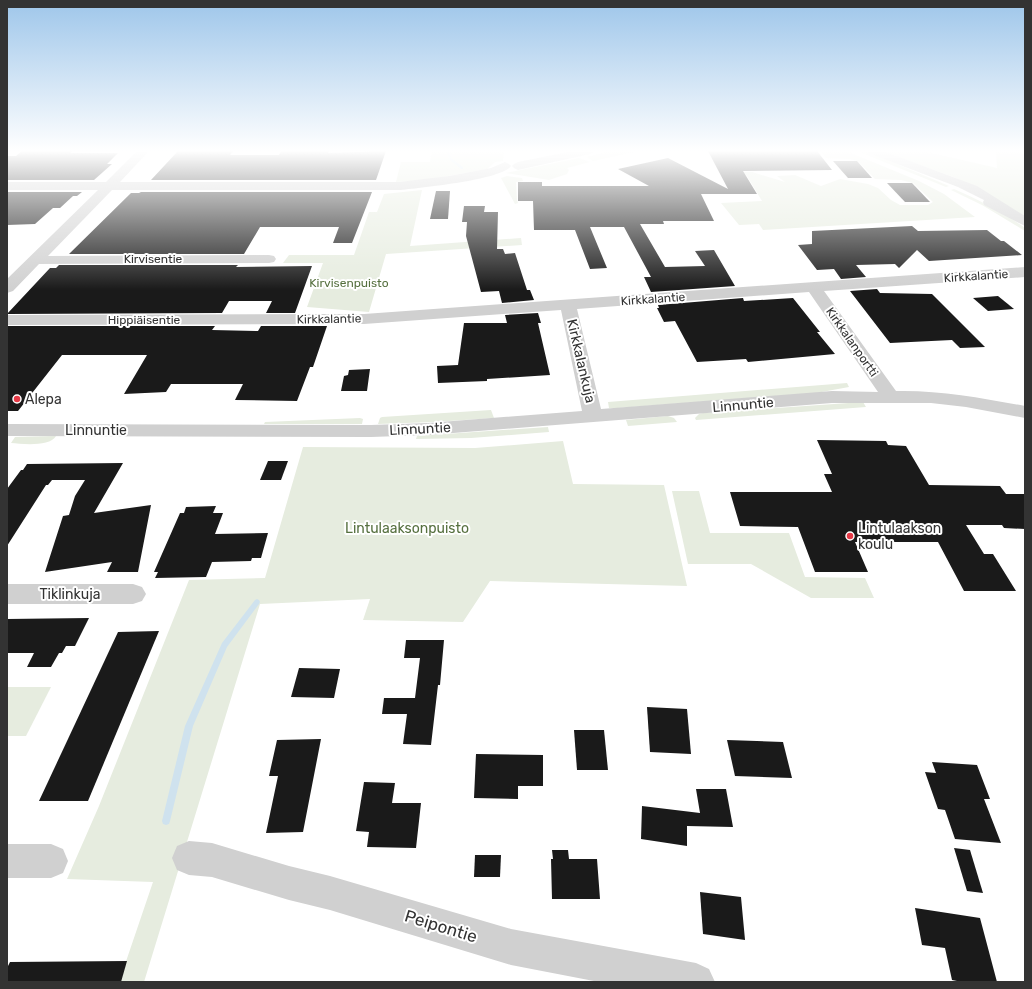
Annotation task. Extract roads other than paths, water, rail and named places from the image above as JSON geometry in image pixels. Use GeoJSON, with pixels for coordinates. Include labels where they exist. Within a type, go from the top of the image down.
{"type":"FeatureCollection","features":[{"type":"Feature","properties":{"kind":"street"},"geometry":{"type":"LineString","coordinates":[[7,288],[99,197]]}},
{"type":"Feature","properties":{"kind":"street"},"geometry":{"type":"LineString","coordinates":[[977,197],[1002,208],[1025,222]]}},
{"type":"Feature","properties":{"kind":"street","name":"Kirvisentie"},"geometry":{"type":"LineString","coordinates":[[36,260],[269,259]]}},
{"type":"Feature","properties":{"kind":"street","name":"Kirkkalantie"},"geometry":{"type":"LineString","coordinates":[[280,320],[364,319],[1025,272]]}},
{"type":"Feature","properties":{"kind":"street","name":"Kirkkalanportti"},"geometry":{"type":"LineString","coordinates":[[813,287],[887,393]]}},
{"type":"Feature","properties":{"kind":"street","name":"Kirkkalankuja"},"geometry":{"type":"LineString","coordinates":[[568,305],[593,416]]}},
{"type":"Feature","properties":{"kind":"street","name":"Hippiäisentie"},"geometry":{"type":"LineString","coordinates":[[7,320],[280,320]]}},
{"type":"Feature","properties":{"kind":"street","name":"Linnuntie"},"geometry":{"type":"LineString","coordinates":[[7,430],[371,431],[428,429],[832,397],[857,399],[887,393],[936,389],[1025,402]]}},
{"type":"Feature","properties":{"kind":"street","name":"Linnuntie"},"geometry":{"type":"LineString","coordinates":[[887,393],[932,397],[1025,412]]}},
{"type":"Feature","properties":{"kind":"street","name":"Tiklinkuja"},"geometry":{"type":"LineString","coordinates":[[7,594],[133,594]]}},
{"type":"Feature","properties":{"kind":"street","name":"Peipontie"},"geometry":{"type":"LineString","coordinates":[[189,858],[212,860],[289,883],[330,893],[511,947],[696,982]]}},
{"type":"Feature","properties":{"kind":"street"},"geometry":{"type":"LineString","coordinates":[[7,861],[51,861]]}},
{"type":"Feature","properties":{"kind":"waterway"},"geometry":{"type":"LineString","coordinates":[[166,821],[189,726],[224,645],[257,602]]}},
{"type":"Feature","properties":{"kind":"place","name":"Alepa"},"geometry":{"type":"Point","coordinates":[17,399]}},
{"type":"Feature","properties":{"kind":"place","name":"Lintulaakson koulu"},"geometry":{"type":"Point","coordinates":[850,536]}},
{"type":"Feature","properties":{"kind":"park label","name":"Kirvisenpuisto"},"geometry":{"type":"Point","coordinates":[349,283]}},
{"type":"Feature","properties":{"kind":"park label","name":"Lintulaaksonpuisto"},"geometry":{"type":"Point","coordinates":[407,528]}}]}
